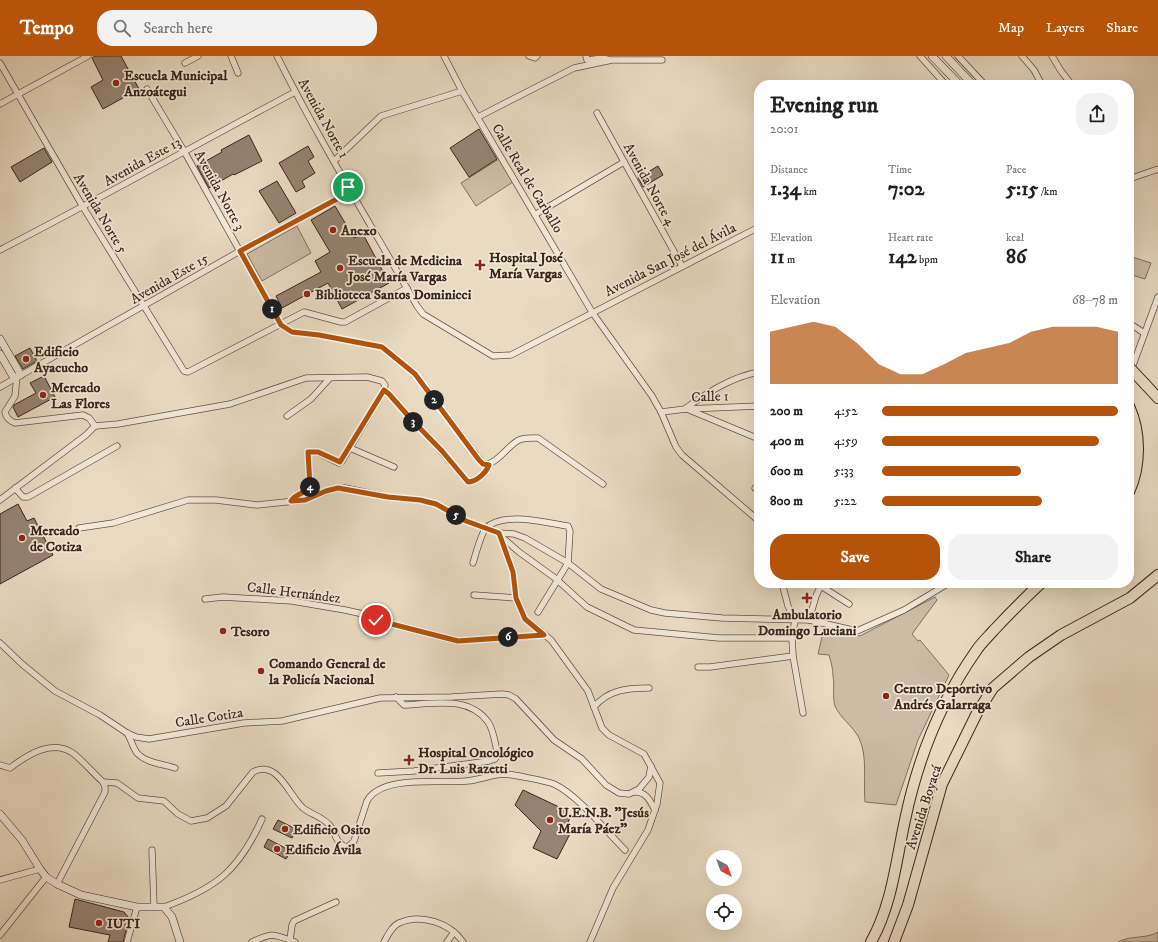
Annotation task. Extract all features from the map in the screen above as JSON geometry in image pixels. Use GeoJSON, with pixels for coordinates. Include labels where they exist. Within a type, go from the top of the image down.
{"type":"FeatureCollection","features":[{"type":"Feature","properties":{"kind":"highway"},"geometry":{"type":"LineString","coordinates":[[1134,372],[1158,398]]}},
{"type":"Feature","properties":{"kind":"highway"},"geometry":{"type":"LineString","coordinates":[[1134,422],[1138,453],[1134,476]]}},
{"type":"Feature","properties":{"kind":"highway","name":"Avenida Boyacá"},"geometry":{"type":"LineString","coordinates":[[894,942],[908,906],[942,784],[977,713],[993,688],[1024,661],[1060,635],[1130,598],[1158,575]]}},
{"type":"Feature","properties":{"kind":"highway","name":"Avenida Boyacá"},"geometry":{"type":"LineString","coordinates":[[871,942],[878,931],[891,888],[915,777],[923,751],[937,718],[977,650],[1003,620],[1036,588]]}},
{"type":"Feature","properties":{"kind":"main road"},"geometry":{"type":"LineString","coordinates":[[932,56],[955,80]]}},
{"type":"Feature","properties":{"kind":"main road"},"geometry":{"type":"LineString","coordinates":[[946,56],[967,80]]}},
{"type":"Feature","properties":{"kind":"main road"},"geometry":{"type":"LineString","coordinates":[[0,339],[18,376]]}},
{"type":"Feature","properties":{"kind":"main road"},"geometry":{"type":"LineString","coordinates":[[0,354],[18,376]]}},
{"type":"Feature","properties":{"kind":"main road"},"geometry":{"type":"LineString","coordinates":[[0,814],[22,840],[46,877],[81,895],[136,907],[164,907],[172,917],[180,942]]}},
{"type":"Feature","properties":{"kind":"street"},"geometry":{"type":"LineString","coordinates":[[0,104],[88,56]]}},
{"type":"Feature","properties":{"kind":"street"},"geometry":{"type":"LineString","coordinates":[[185,63],[198,56]]}},
{"type":"Feature","properties":{"kind":"street"},"geometry":{"type":"LineString","coordinates":[[231,56],[238,73]]}},
{"type":"Feature","properties":{"kind":"street","name":"Avenida Norte 1"},"geometry":{"type":"LineString","coordinates":[[277,56],[350,192],[423,314],[492,356],[511,355],[592,312]]}},
{"type":"Feature","properties":{"kind":"street","name":"Calle Real de Carballo"},"geometry":{"type":"LineString","coordinates":[[444,56],[462,91],[536,214],[592,312],[661,412],[676,446],[682,455],[754,517]]}},
{"type":"Feature","properties":{"kind":"street"},"geometry":{"type":"LineString","coordinates":[[529,56],[535,58],[537,56]]}},
{"type":"Feature","properties":{"kind":"street"},"geometry":{"type":"LineString","coordinates":[[586,56],[588,60],[603,58],[612,60]]}},
{"type":"Feature","properties":{"kind":"street"},"geometry":{"type":"LineString","coordinates":[[920,56],[942,80]]}},
{"type":"Feature","properties":{"kind":"street"},"geometry":{"type":"LineString","coordinates":[[958,56],[979,78],[976,80]]}},
{"type":"Feature","properties":{"kind":"street"},"geometry":{"type":"LineString","coordinates":[[1022,56],[1034,70],[1039,80]]}},
{"type":"Feature","properties":{"kind":"street"},"geometry":{"type":"LineString","coordinates":[[1052,56],[1061,72],[1068,80]]}},
{"type":"Feature","properties":{"kind":"street"},"geometry":{"type":"LineString","coordinates":[[478,117],[574,68],[612,60],[662,60]]}},
{"type":"Feature","properties":{"kind":"street","name":"Avenida Norte 5"},"geometry":{"type":"LineString","coordinates":[[0,63],[83,207],[181,369],[188,372],[281,325]]}},
{"type":"Feature","properties":{"kind":"street","name":"Avenida Norte 3"},"geometry":{"type":"LineString","coordinates":[[147,90],[184,151],[281,325]]}},
{"type":"Feature","properties":{"kind":"street"},"geometry":{"type":"LineString","coordinates":[[334,161],[381,116],[462,91]]}},
{"type":"Feature","properties":{"kind":"street","name":"Avenida Este 13"},"geometry":{"type":"LineString","coordinates":[[0,250],[83,207],[295,92]]}},
{"type":"Feature","properties":{"kind":"street","name":"Avenida Norte 4"},"geometry":{"type":"LineString","coordinates":[[597,113],[682,266]]}},
{"type":"Feature","properties":{"kind":"street"},"geometry":{"type":"LineString","coordinates":[[536,214],[624,162]]}},
{"type":"Feature","properties":{"kind":"street"},"geometry":{"type":"LineString","coordinates":[[1134,177],[1158,169]]}},
{"type":"Feature","properties":{"kind":"street","name":"Avenida Este 15"},"geometry":{"type":"LineString","coordinates":[[0,386],[143,307],[240,251],[350,192]]}},
{"type":"Feature","properties":{"kind":"street","name":"Avenida San José del Ávila"},"geometry":{"type":"LineString","coordinates":[[592,312],[754,230]]}},
{"type":"Feature","properties":{"kind":"street"},"geometry":{"type":"LineString","coordinates":[[407,288],[345,322],[304,312],[281,325],[292,332],[319,335],[382,347],[415,374],[479,460],[483,464],[489,465]]}},
{"type":"Feature","properties":{"kind":"street"},"geometry":{"type":"LineString","coordinates":[[1134,362],[1158,297]]}},
{"type":"Feature","properties":{"kind":"street"},"geometry":{"type":"LineString","coordinates":[[1134,327],[1144,334]]}},
{"type":"Feature","properties":{"kind":"street"},"geometry":{"type":"LineString","coordinates":[[686,409],[702,397],[742,375],[754,373]]}},
{"type":"Feature","properties":{"kind":"street"},"geometry":{"type":"LineString","coordinates":[[18,376],[15,396],[5,412],[8,419],[12,422],[15,423],[83,415],[89,418],[95,426]]}},
{"type":"Feature","properties":{"kind":"street"},"geometry":{"type":"LineString","coordinates":[[0,500],[86,435],[95,426],[118,424],[230,404],[306,378],[367,377],[382,381],[385,385],[384,390],[350,448],[340,462],[318,452],[308,452],[310,487],[294,496],[291,501]]}},
{"type":"Feature","properties":{"kind":"street"},"geometry":{"type":"LineString","coordinates":[[286,416],[311,399],[330,378]]}},
{"type":"Feature","properties":{"kind":"street"},"geometry":{"type":"LineString","coordinates":[[384,390],[433,441],[468,482],[474,481],[483,474],[489,465],[518,441],[526,438],[538,438],[603,484]]}},
{"type":"Feature","properties":{"kind":"street","name":"Calle 1"},"geometry":{"type":"LineString","coordinates":[[661,412],[686,409],[754,406]]}},
{"type":"Feature","properties":{"kind":"street"},"geometry":{"type":"LineString","coordinates":[[686,409],[754,437]]}},
{"type":"Feature","properties":{"kind":"street"},"geometry":{"type":"LineString","coordinates":[[15,488],[23,497],[28,497],[117,446]]}},
{"type":"Feature","properties":{"kind":"street"},"geometry":{"type":"LineString","coordinates":[[350,448],[394,467]]}},
{"type":"Feature","properties":{"kind":"street"},"geometry":{"type":"LineString","coordinates":[[80,528],[113,523],[188,500],[216,500],[257,505],[305,500],[333,489],[345,488],[388,497],[420,500],[436,504],[466,521],[499,533],[514,534],[525,538],[568,563],[601,588],[658,612],[722,618],[809,620],[857,631],[904,610],[941,588]]}},
{"type":"Feature","properties":{"kind":"street"},"geometry":{"type":"LineString","coordinates":[[473,563],[486,528],[501,520],[514,519],[568,526],[570,531],[568,563],[538,612]]}},
{"type":"Feature","properties":{"kind":"street"},"geometry":{"type":"LineString","coordinates":[[499,533],[519,552],[557,580],[587,607],[638,632],[719,638],[792,638]]}},
{"type":"Feature","properties":{"kind":"street"},"geometry":{"type":"LineString","coordinates":[[499,533],[513,572],[516,598],[525,619],[551,640],[588,691],[602,728],[609,735],[644,754],[658,779],[660,787],[655,810],[648,830],[610,892],[590,942]]}},
{"type":"Feature","properties":{"kind":"street"},"geometry":{"type":"LineString","coordinates":[[783,588],[788,606],[795,620],[792,638],[792,656],[803,713]]}},
{"type":"Feature","properties":{"kind":"street"},"geometry":{"type":"LineString","coordinates":[[809,620],[816,596],[820,588]]}},
{"type":"Feature","properties":{"kind":"street"},"geometry":{"type":"LineString","coordinates":[[826,588],[849,604]]}},
{"type":"Feature","properties":{"kind":"street"},"geometry":{"type":"LineString","coordinates":[[474,595],[516,598]]}},
{"type":"Feature","properties":{"kind":"street","name":"Calle Hernández"},"geometry":{"type":"LineString","coordinates":[[205,599],[223,597],[292,601],[363,614],[376,620],[458,641],[544,635]]}},
{"type":"Feature","properties":{"kind":"street","name":"Calle Cotiza"},"geometry":{"type":"LineString","coordinates":[[0,643],[54,691],[100,715],[127,733],[136,737],[149,739],[244,723],[282,721],[380,698],[509,695],[516,699],[554,740],[582,759],[610,788],[624,794],[634,792]]}},
{"type":"Feature","properties":{"kind":"street"},"geometry":{"type":"LineString","coordinates":[[698,667],[710,667],[792,656]]}},
{"type":"Feature","properties":{"kind":"street"},"geometry":{"type":"LineString","coordinates":[[594,708],[600,700],[614,692],[635,688],[649,688]]}},
{"type":"Feature","properties":{"kind":"street"},"geometry":{"type":"LineString","coordinates":[[378,773],[414,771],[489,761],[495,759],[498,755],[488,722],[476,709],[468,705],[457,703],[404,705],[396,697]]}},
{"type":"Feature","properties":{"kind":"street"},"geometry":{"type":"LineString","coordinates":[[127,733],[133,741],[137,752],[142,756],[152,762],[175,768]]}},
{"type":"Feature","properties":{"kind":"street"},"geometry":{"type":"LineString","coordinates":[[0,765],[10,768],[36,752],[58,747],[73,754],[103,782],[105,792],[57,884]]}},
{"type":"Feature","properties":{"kind":"street"},"geometry":{"type":"LineString","coordinates":[[634,792],[649,778],[651,766]]}},
{"type":"Feature","properties":{"kind":"street"},"geometry":{"type":"LineString","coordinates":[[103,782],[118,783],[138,798],[164,801],[178,814],[191,821],[206,818],[221,810],[231,801],[253,772],[258,769],[264,769],[284,780],[304,809],[322,818],[330,826],[339,843],[348,847],[354,841],[367,801],[370,796],[379,789],[413,782],[467,781],[506,774],[552,784],[563,789],[574,798],[625,850]]}},
{"type":"Feature","properties":{"kind":"street"},"geometry":{"type":"LineString","coordinates":[[634,792],[640,792],[646,796],[655,810]]}},
{"type":"Feature","properties":{"kind":"street"},"geometry":{"type":"LineString","coordinates":[[164,907],[181,901],[210,887],[227,874],[242,857],[262,819]]}},
{"type":"Feature","properties":{"kind":"street"},"geometry":{"type":"LineString","coordinates":[[152,850],[154,906]]}},
{"type":"Feature","properties":{"kind":"street"},"geometry":{"type":"LineString","coordinates":[[0,880],[40,869]]}},
{"type":"Feature","properties":{"kind":"street"},"geometry":{"type":"LineString","coordinates":[[0,934],[46,877]]}},
{"type":"Feature","properties":{"kind":"street"},"geometry":{"type":"LineString","coordinates":[[252,942],[268,934],[273,934],[292,941],[292,925],[294,921],[336,902]]}},
{"type":"Feature","properties":{"kind":"street"},"geometry":{"type":"LineString","coordinates":[[127,942],[136,907]]}},
{"type":"Feature","properties":{"kind":"street"},"geometry":{"type":"LineString","coordinates":[[384,942],[398,923],[407,920],[419,919],[433,921],[454,932],[463,942]]}},
{"type":"Feature","properties":{"kind":"street"},"geometry":{"type":"LineString","coordinates":[[448,942],[454,932]]}},
{"type":"Feature","properties":{"kind":"shaded area"},"geometry":{"type":"Polygon","coordinates":[[[499,159],[513,182],[476,206],[461,183],[499,159]]]}},
{"type":"Feature","properties":{"kind":"shaded area"},"geometry":{"type":"Polygon","coordinates":[[[297,226],[311,253],[262,281],[247,254],[297,226]]]}},
{"type":"Feature","properties":{"kind":"shaded area"},"geometry":{"type":"Polygon","coordinates":[[[1134,258],[1151,263],[1145,279],[1134,276],[1134,258]]]}},
{"type":"Feature","properties":{"kind":"shaded area","name":"Centro Deportivo Andrés Galarraga"},"geometry":{"type":"Polygon","coordinates":[[[935,597],[937,600],[912,634],[918,641],[920,640],[949,675],[918,740],[896,805],[865,802],[862,745],[859,738],[835,706],[833,671],[829,655],[818,654],[824,628],[860,636],[935,597]]]}},
{"type":"Feature","properties":{"kind":"shaded area"},"geometry":{"type":"Polygon","coordinates":[[[1158,932],[1158,942],[1118,942],[1128,938],[1149,936],[1158,932]]]}},
{"type":"Feature","properties":{"kind":"building","name":"Escuela Municipal Anzoátegui"},"geometry":{"type":"Polygon","coordinates":[[[95,56],[121,56],[139,89],[103,109],[91,87],[103,80],[92,58],[95,56]]]}},
{"type":"Feature","properties":{"kind":"building"},"geometry":{"type":"Polygon","coordinates":[[[479,129],[497,159],[469,177],[450,148],[479,129]]]}},
{"type":"Feature","properties":{"kind":"building"},"geometry":{"type":"Polygon","coordinates":[[[249,135],[262,161],[234,175],[233,174],[209,188],[197,166],[222,152],[221,150],[249,135]]]}},
{"type":"Feature","properties":{"kind":"building"},"geometry":{"type":"Polygon","coordinates":[[[308,146],[314,157],[308,161],[315,173],[302,181],[305,187],[296,192],[279,163],[308,146]]]}},
{"type":"Feature","properties":{"kind":"building"},"geometry":{"type":"Polygon","coordinates":[[[44,148],[52,162],[20,182],[11,167],[44,148]]]}},
{"type":"Feature","properties":{"kind":"building"},"geometry":{"type":"Polygon","coordinates":[[[658,166],[663,175],[643,187],[638,178],[658,166]]]}},
{"type":"Feature","properties":{"kind":"building"},"geometry":{"type":"Polygon","coordinates":[[[277,181],[296,213],[279,223],[259,191],[277,181]]]}},
{"type":"Feature","properties":{"kind":"building"},"geometry":{"type":"Polygon","coordinates":[[[335,206],[354,238],[363,234],[389,283],[342,309],[328,283],[282,308],[276,296],[321,272],[315,261],[330,252],[311,220],[335,206]]]}},
{"type":"Feature","properties":{"kind":"building","name":"Edificio Ayacucho"},"geometry":{"type":"Polygon","coordinates":[[[30,348],[37,361],[23,369],[15,356],[30,348]]]}},
{"type":"Feature","properties":{"kind":"building","name":"Mercado Las Flores"},"geometry":{"type":"Polygon","coordinates":[[[44,376],[55,397],[18,417],[13,407],[14,405],[36,393],[30,383],[44,376]]]}},
{"type":"Feature","properties":{"kind":"building","name":"Mercado de Cotiza"},"geometry":{"type":"Polygon","coordinates":[[[18,504],[27,521],[34,518],[53,555],[0,584],[0,514],[18,504]]]}},
{"type":"Feature","properties":{"kind":"building","name":"U.E.N.B. \"Jesús María Páez\""},"geometry":{"type":"Polygon","coordinates":[[[523,790],[557,806],[571,815],[567,825],[573,828],[557,859],[533,848],[541,831],[515,805],[523,790]]]}},
{"type":"Feature","properties":{"kind":"building","name":"Edificio Osito"},"geometry":{"type":"Polygon","coordinates":[[[278,820],[296,829],[292,838],[273,829],[278,820]]]}},
{"type":"Feature","properties":{"kind":"building","name":"Edificio Ávila"},"geometry":{"type":"Polygon","coordinates":[[[268,839],[291,851],[286,859],[264,847],[268,839]]]}},
{"type":"Feature","properties":{"kind":"building","name":"IUTI"},"geometry":{"type":"Polygon","coordinates":[[[75,899],[124,912],[129,918],[123,942],[108,942],[110,935],[69,927],[75,899]]]}},
{"type":"Feature","properties":{"kind":"place","name":"Escuela Municipal Anzoátegui"},"geometry":{"type":"Point","coordinates":[116,83]}},
{"type":"Feature","properties":{"kind":"place","name":"Anexo"},"geometry":{"type":"Point","coordinates":[333,230]}},
{"type":"Feature","properties":{"kind":"place","name":"Hospital José María Vargas"},"geometry":{"type":"Point","coordinates":[480,265]}},
{"type":"Feature","properties":{"kind":"place","name":"Escuela de Medicina José María Vargas"},"geometry":{"type":"Point","coordinates":[340,268]}},
{"type":"Feature","properties":{"kind":"place","name":"Biblioteca Santos Dominicci"},"geometry":{"type":"Point","coordinates":[307,294]}},
{"type":"Feature","properties":{"kind":"place","name":"Edificio Ayacucho"},"geometry":{"type":"Point","coordinates":[26,359]}},
{"type":"Feature","properties":{"kind":"place","name":"Mercado Las Flores"},"geometry":{"type":"Point","coordinates":[43,395]}},
{"type":"Feature","properties":{"kind":"place","name":"Mercado de Cotiza"},"geometry":{"type":"Point","coordinates":[22,538]}},
{"type":"Feature","properties":{"kind":"place","name":"Ambulatorio Domingo Luciani"},"geometry":{"type":"Point","coordinates":[807,598]}},
{"type":"Feature","properties":{"kind":"place","name":"Tesoro"},"geometry":{"type":"Point","coordinates":[223,631]}},
{"type":"Feature","properties":{"kind":"place","name":"Comando General de la Policía Nacional"},"geometry":{"type":"Point","coordinates":[261,671]}},
{"type":"Feature","properties":{"kind":"place","name":"Centro Deportivo Andrés Galarraga"},"geometry":{"type":"Point","coordinates":[886,696]}},
{"type":"Feature","properties":{"kind":"place","name":"Hospital Oncológico Dr. Luis Razetti"},"geometry":{"type":"Point","coordinates":[409,760]}},
{"type":"Feature","properties":{"kind":"place","name":"U.E.N.B. \"Jesús María Páez\""},"geometry":{"type":"Point","coordinates":[550,820]}},
{"type":"Feature","properties":{"kind":"place","name":"Edificio Osito"},"geometry":{"type":"Point","coordinates":[285,829]}},
{"type":"Feature","properties":{"kind":"place","name":"Edificio Ávila"},"geometry":{"type":"Point","coordinates":[277,849]}},
{"type":"Feature","properties":{"kind":"place","name":"IUTI"},"geometry":{"type":"Point","coordinates":[99,923]}},
{"type":"Feature","properties":{"kind":"route"},"geometry":{"type":"LineString","coordinates":[[348,187],[350,192],[240,251],[281,325],[292,332],[319,335],[382,347],[415,374],[479,460],[483,464],[489,465],[487,470],[474,481],[470,483],[465,480],[442,451],[384,390],[342,461],[336,462],[330,457],[318,452],[308,452],[310,487],[309,489],[294,496],[291,501],[305,500],[326,491],[345,488],[388,497],[420,500],[436,504],[466,521],[499,533],[513,572],[516,598],[525,619],[544,635],[458,641],[376,620]]}}]}
